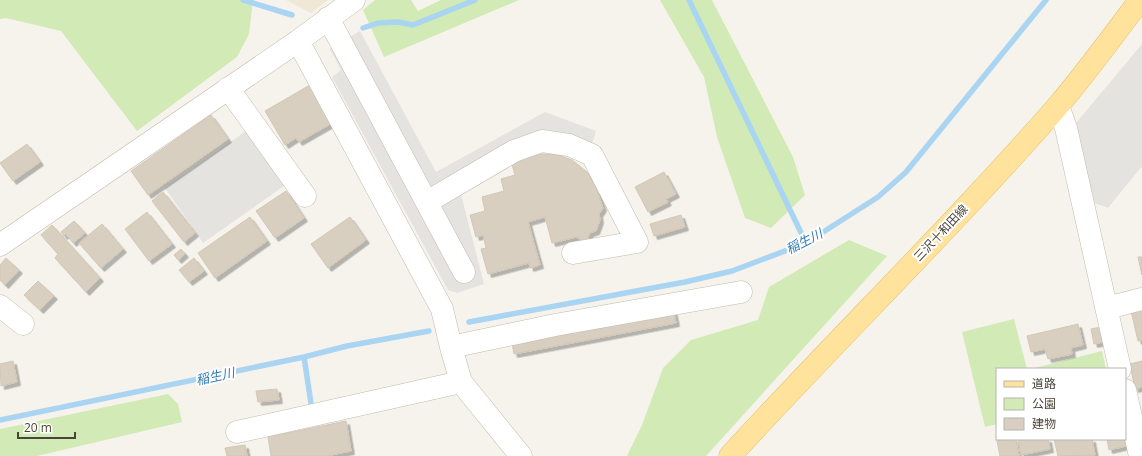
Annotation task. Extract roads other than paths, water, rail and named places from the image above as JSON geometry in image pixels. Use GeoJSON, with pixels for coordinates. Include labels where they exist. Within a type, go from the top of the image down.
{"type":"FeatureCollection","features":[{"type":"Feature","properties":{"kind":"main road","name":"三沢十和田線"},"geometry":{"type":"LineString","coordinates":[[730,456],[809,370],[949,226],[1058,106],[1140,0]]}},
{"type":"Feature","properties":{"kind":"street"},"geometry":{"type":"LineString","coordinates":[[0,245],[298,41],[354,0]]}},
{"type":"Feature","properties":{"kind":"street"},"geometry":{"type":"LineString","coordinates":[[328,18],[464,272]]}},
{"type":"Feature","properties":{"kind":"street"},"geometry":{"type":"LineString","coordinates":[[298,41],[442,309],[450,347],[461,382],[521,456]]}},
{"type":"Feature","properties":{"kind":"street"},"geometry":{"type":"LineString","coordinates":[[228,88],[305,196]]}},
{"type":"Feature","properties":{"kind":"street"},"geometry":{"type":"LineString","coordinates":[[1058,106],[1066,128],[1120,368]]}},
{"type":"Feature","properties":{"kind":"street"},"geometry":{"type":"LineString","coordinates":[[427,202],[514,151],[542,141],[569,144],[592,155],[638,242],[573,253]]}},
{"type":"Feature","properties":{"kind":"street"},"geometry":{"type":"LineString","coordinates":[[450,347],[555,325],[741,292]]}},
{"type":"Feature","properties":{"kind":"street"},"geometry":{"type":"LineString","coordinates":[[1106,308],[1142,299]]}},
{"type":"Feature","properties":{"kind":"street"},"geometry":{"type":"LineString","coordinates":[[0,306],[23,324]]}},
{"type":"Feature","properties":{"kind":"street"},"geometry":{"type":"LineString","coordinates":[[237,432],[461,382]]}},
{"type":"Feature","properties":{"kind":"street"},"geometry":{"type":"LineString","coordinates":[[1126,394],[1140,449]]}},
{"type":"Feature","properties":{"kind":"waterway"},"geometry":{"type":"LineString","coordinates":[[243,0],[292,15]]}},
{"type":"Feature","properties":{"kind":"waterway"},"geometry":{"type":"LineString","coordinates":[[363,28],[378,23],[398,22],[413,25],[475,0]]}},
{"type":"Feature","properties":{"kind":"waterway"},"geometry":{"type":"LineString","coordinates":[[689,0],[806,243]]}},
{"type":"Feature","properties":{"kind":"waterway","name":"稲生川"},"geometry":{"type":"LineString","coordinates":[[469,322],[685,282],[732,271],[806,243],[878,197],[906,172],[1046,0]]}},
{"type":"Feature","properties":{"kind":"waterway","name":"稲生川"},"geometry":{"type":"LineString","coordinates":[[0,420],[304,357],[347,346],[429,331]]}},
{"type":"Feature","properties":{"kind":"waterway"},"geometry":{"type":"LineString","coordinates":[[304,357],[312,410]]}}]}
